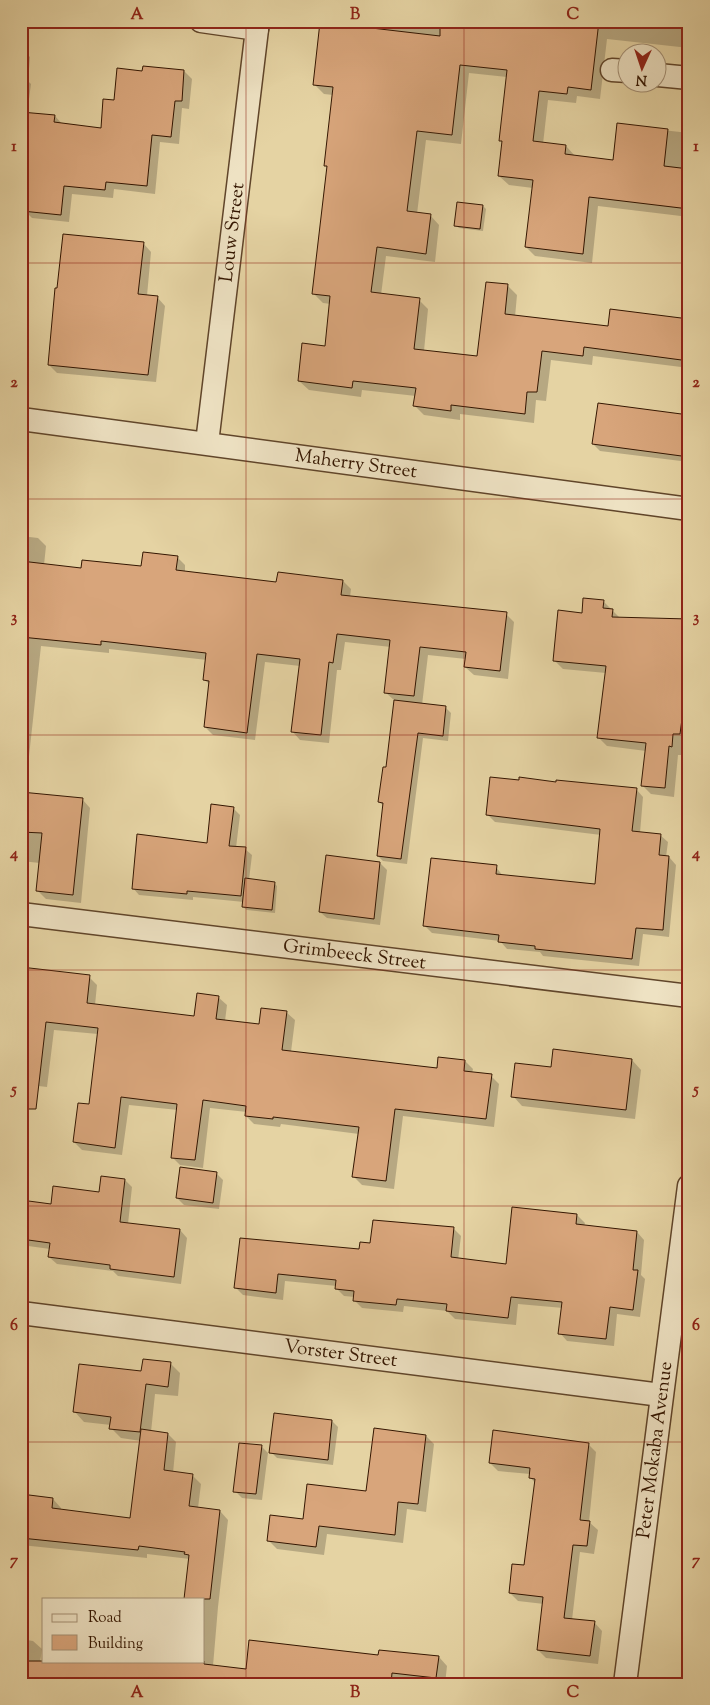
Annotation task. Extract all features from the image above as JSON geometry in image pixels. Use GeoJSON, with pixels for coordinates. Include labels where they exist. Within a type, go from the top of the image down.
{"type":"FeatureCollection","features":[{"type":"Feature","properties":{"kind":"street"},"geometry":{"type":"LineString","coordinates":[[201,21],[257,25]]}},
{"type":"Feature","properties":{"kind":"street","name":"Louw Street"},"geometry":{"type":"LineString","coordinates":[[207,443],[257,25]]}},
{"type":"Feature","properties":{"kind":"street"},"geometry":{"type":"LineString","coordinates":[[668,75],[689,78]]}},
{"type":"Feature","properties":{"kind":"street","name":"Maherry Street"},"geometry":{"type":"LineString","coordinates":[[21,419],[689,509]]}},
{"type":"Feature","properties":{"kind":"street","name":"Grimbeeck Street"},"geometry":{"type":"LineString","coordinates":[[21,914],[689,996]]}},
{"type":"Feature","properties":{"kind":"street","name":"Peter Mokaba Avenue"},"geometry":{"type":"LineString","coordinates":[[625,1684],[689,1186]]}},
{"type":"Feature","properties":{"kind":"street","name":"Vorster Street"},"geometry":{"type":"LineString","coordinates":[[21,1313],[661,1394]]}},
{"type":"Feature","properties":{"kind":"building"},"geometry":{"type":"Polygon","coordinates":[[[440,21],[599,21],[591,90],[568,87],[567,94],[539,91],[533,141],[566,145],[565,154],[613,160],[617,123],[668,129],[664,166],[689,169],[689,209],[589,197],[583,254],[525,247],[533,180],[498,176],[502,141],[499,141],[507,70],[460,65],[452,135],[417,131],[407,211],[431,214],[426,254],[377,247],[371,292],[420,298],[414,349],[477,356],[486,282],[508,284],[505,314],[608,326],[610,309],[689,319],[689,361],[584,347],[583,356],[542,351],[537,392],[527,392],[525,414],[451,405],[451,411],[413,406],[416,388],[353,381],[352,388],[298,381],[302,343],[325,346],[330,296],[312,294],[327,166],[324,166],[333,87],[313,85],[320,22],[440,36],[440,21]]]}},
{"type":"Feature","properties":{"kind":"building"},"geometry":{"type":"Polygon","coordinates":[[[143,66],[184,70],[182,101],[175,101],[171,137],[152,135],[147,186],[106,182],[105,190],[64,186],[61,215],[22,211],[26,176],[21,176],[21,112],[55,115],[54,122],[101,128],[103,99],[114,100],[117,68],[142,71],[143,66]]]}},
{"type":"Feature","properties":{"kind":"building"},"geometry":{"type":"Polygon","coordinates":[[[457,202],[483,205],[480,229],[454,226],[457,202]]]}},
{"type":"Feature","properties":{"kind":"building"},"geometry":{"type":"Polygon","coordinates":[[[63,234],[144,242],[138,294],[158,296],[148,375],[48,365],[55,288],[57,288],[63,234]]]}},
{"type":"Feature","properties":{"kind":"building"},"geometry":{"type":"Polygon","coordinates":[[[598,403],[689,415],[689,457],[592,444],[598,403]]]}},
{"type":"Feature","properties":{"kind":"building"},"geometry":{"type":"Polygon","coordinates":[[[143,552],[178,556],[176,570],[276,582],[278,572],[343,580],[341,595],[507,612],[500,671],[464,667],[466,652],[420,647],[414,696],[384,693],[390,640],[337,634],[333,663],[329,662],[321,735],[291,732],[300,659],[257,654],[247,733],[204,727],[209,681],[203,680],[206,653],[101,641],[101,645],[21,637],[21,561],[81,568],[82,560],[141,566],[143,552]]]}},
{"type":"Feature","properties":{"kind":"building"},"geometry":{"type":"Polygon","coordinates":[[[583,598],[604,600],[603,608],[613,609],[612,617],[689,619],[689,666],[680,734],[673,734],[672,747],[669,746],[665,788],[641,786],[646,743],[597,738],[606,666],[553,661],[558,610],[582,613],[583,598]]]}},
{"type":"Feature","properties":{"kind":"building"},"geometry":{"type":"Polygon","coordinates":[[[394,700],[446,706],[443,736],[418,733],[401,859],[377,856],[383,803],[378,802],[383,767],[386,767],[394,700]]]}},
{"type":"Feature","properties":{"kind":"building"},"geometry":{"type":"Polygon","coordinates":[[[490,777],[519,780],[519,777],[556,782],[556,780],[637,788],[632,831],[661,834],[659,855],[669,856],[663,930],[636,928],[632,959],[535,949],[535,946],[498,942],[499,935],[423,926],[431,858],[497,865],[496,874],[595,884],[600,829],[486,815],[490,777]]]}},
{"type":"Feature","properties":{"kind":"building"},"geometry":{"type":"Polygon","coordinates":[[[21,792],[83,798],[73,895],[36,891],[42,833],[21,832],[21,792]]]}},
{"type":"Feature","properties":{"kind":"building"},"geometry":{"type":"Polygon","coordinates":[[[211,804],[234,807],[229,846],[246,847],[241,896],[187,891],[187,894],[132,889],[137,834],[207,843],[211,804]]]}},
{"type":"Feature","properties":{"kind":"building"},"geometry":{"type":"Polygon","coordinates":[[[326,855],[380,862],[374,919],[319,912],[326,855]]]}},
{"type":"Feature","properties":{"kind":"building"},"geometry":{"type":"Polygon","coordinates":[[[245,878],[275,882],[272,910],[242,907],[245,878]]]}},
{"type":"Feature","properties":{"kind":"building"},"geometry":{"type":"Polygon","coordinates":[[[21,967],[90,975],[87,1003],[194,1016],[197,993],[219,996],[216,1019],[259,1024],[261,1008],[287,1011],[282,1050],[437,1068],[438,1057],[465,1060],[464,1071],[492,1074],[486,1119],[395,1109],[386,1181],[352,1177],[359,1127],[273,1117],[273,1119],[245,1116],[246,1106],[203,1100],[195,1160],[171,1158],[177,1104],[121,1097],[115,1148],[73,1142],[78,1103],[89,1104],[98,1028],[46,1022],[36,1109],[21,1109],[21,967]]]}},
{"type":"Feature","properties":{"kind":"building"},"geometry":{"type":"Polygon","coordinates":[[[553,1049],[632,1059],[626,1110],[511,1097],[515,1063],[551,1067],[553,1049]]]}},
{"type":"Feature","properties":{"kind":"building"},"geometry":{"type":"Polygon","coordinates":[[[180,1167],[217,1172],[213,1203],[176,1198],[180,1167]]]}},
{"type":"Feature","properties":{"kind":"building"},"geometry":{"type":"Polygon","coordinates":[[[101,1176],[125,1179],[120,1222],[180,1229],[174,1277],[110,1269],[110,1265],[48,1257],[50,1243],[21,1239],[21,1200],[51,1204],[53,1186],[99,1192],[101,1176]]]}},
{"type":"Feature","properties":{"kind":"building"},"geometry":{"type":"Polygon","coordinates":[[[512,1207],[577,1214],[576,1224],[637,1231],[633,1270],[638,1270],[633,1310],[610,1307],[606,1339],[558,1334],[562,1302],[511,1297],[508,1318],[446,1311],[447,1304],[397,1299],[396,1305],[353,1301],[354,1291],[335,1289],[336,1280],[278,1274],[276,1293],[234,1288],[240,1238],[359,1249],[360,1242],[370,1243],[373,1220],[454,1227],[451,1257],[506,1264],[512,1207]]]}},
{"type":"Feature","properties":{"kind":"building"},"geometry":{"type":"Polygon","coordinates":[[[143,1359],[171,1362],[168,1387],[146,1384],[140,1432],[109,1429],[111,1417],[73,1412],[79,1364],[141,1371],[143,1359]]]}},
{"type":"Feature","properties":{"kind":"building"},"geometry":{"type":"Polygon","coordinates":[[[274,1413],[332,1420],[328,1460],[269,1453],[274,1413]]]}},
{"type":"Feature","properties":{"kind":"building"},"geometry":{"type":"Polygon","coordinates":[[[374,1428],[426,1435],[418,1504],[398,1502],[395,1535],[319,1526],[316,1547],[267,1541],[270,1515],[303,1519],[307,1484],[366,1491],[374,1428]]]}},
{"type":"Feature","properties":{"kind":"building"},"geometry":{"type":"Polygon","coordinates":[[[141,1429],[168,1433],[164,1470],[193,1474],[189,1506],[220,1510],[210,1599],[184,1598],[189,1555],[184,1554],[185,1552],[139,1546],[138,1550],[21,1538],[21,1494],[53,1498],[52,1508],[130,1518],[141,1429]]]}},
{"type":"Feature","properties":{"kind":"building"},"geometry":{"type":"Polygon","coordinates":[[[493,1430],[589,1443],[580,1520],[590,1521],[587,1546],[573,1545],[564,1618],[595,1621],[590,1656],[537,1650],[543,1597],[509,1593],[512,1564],[524,1565],[535,1479],[529,1478],[530,1468],[489,1463],[493,1430]]]}},
{"type":"Feature","properties":{"kind":"building"},"geometry":{"type":"Polygon","coordinates":[[[239,1443],[262,1445],[256,1494],[233,1492],[239,1443]]]}},
{"type":"Feature","properties":{"kind":"building"},"geometry":{"type":"Polygon","coordinates":[[[249,1640],[378,1655],[379,1650],[439,1656],[436,1678],[392,1673],[391,1684],[21,1684],[21,1661],[204,1662],[204,1664],[246,1669],[249,1640]]]}}]}
